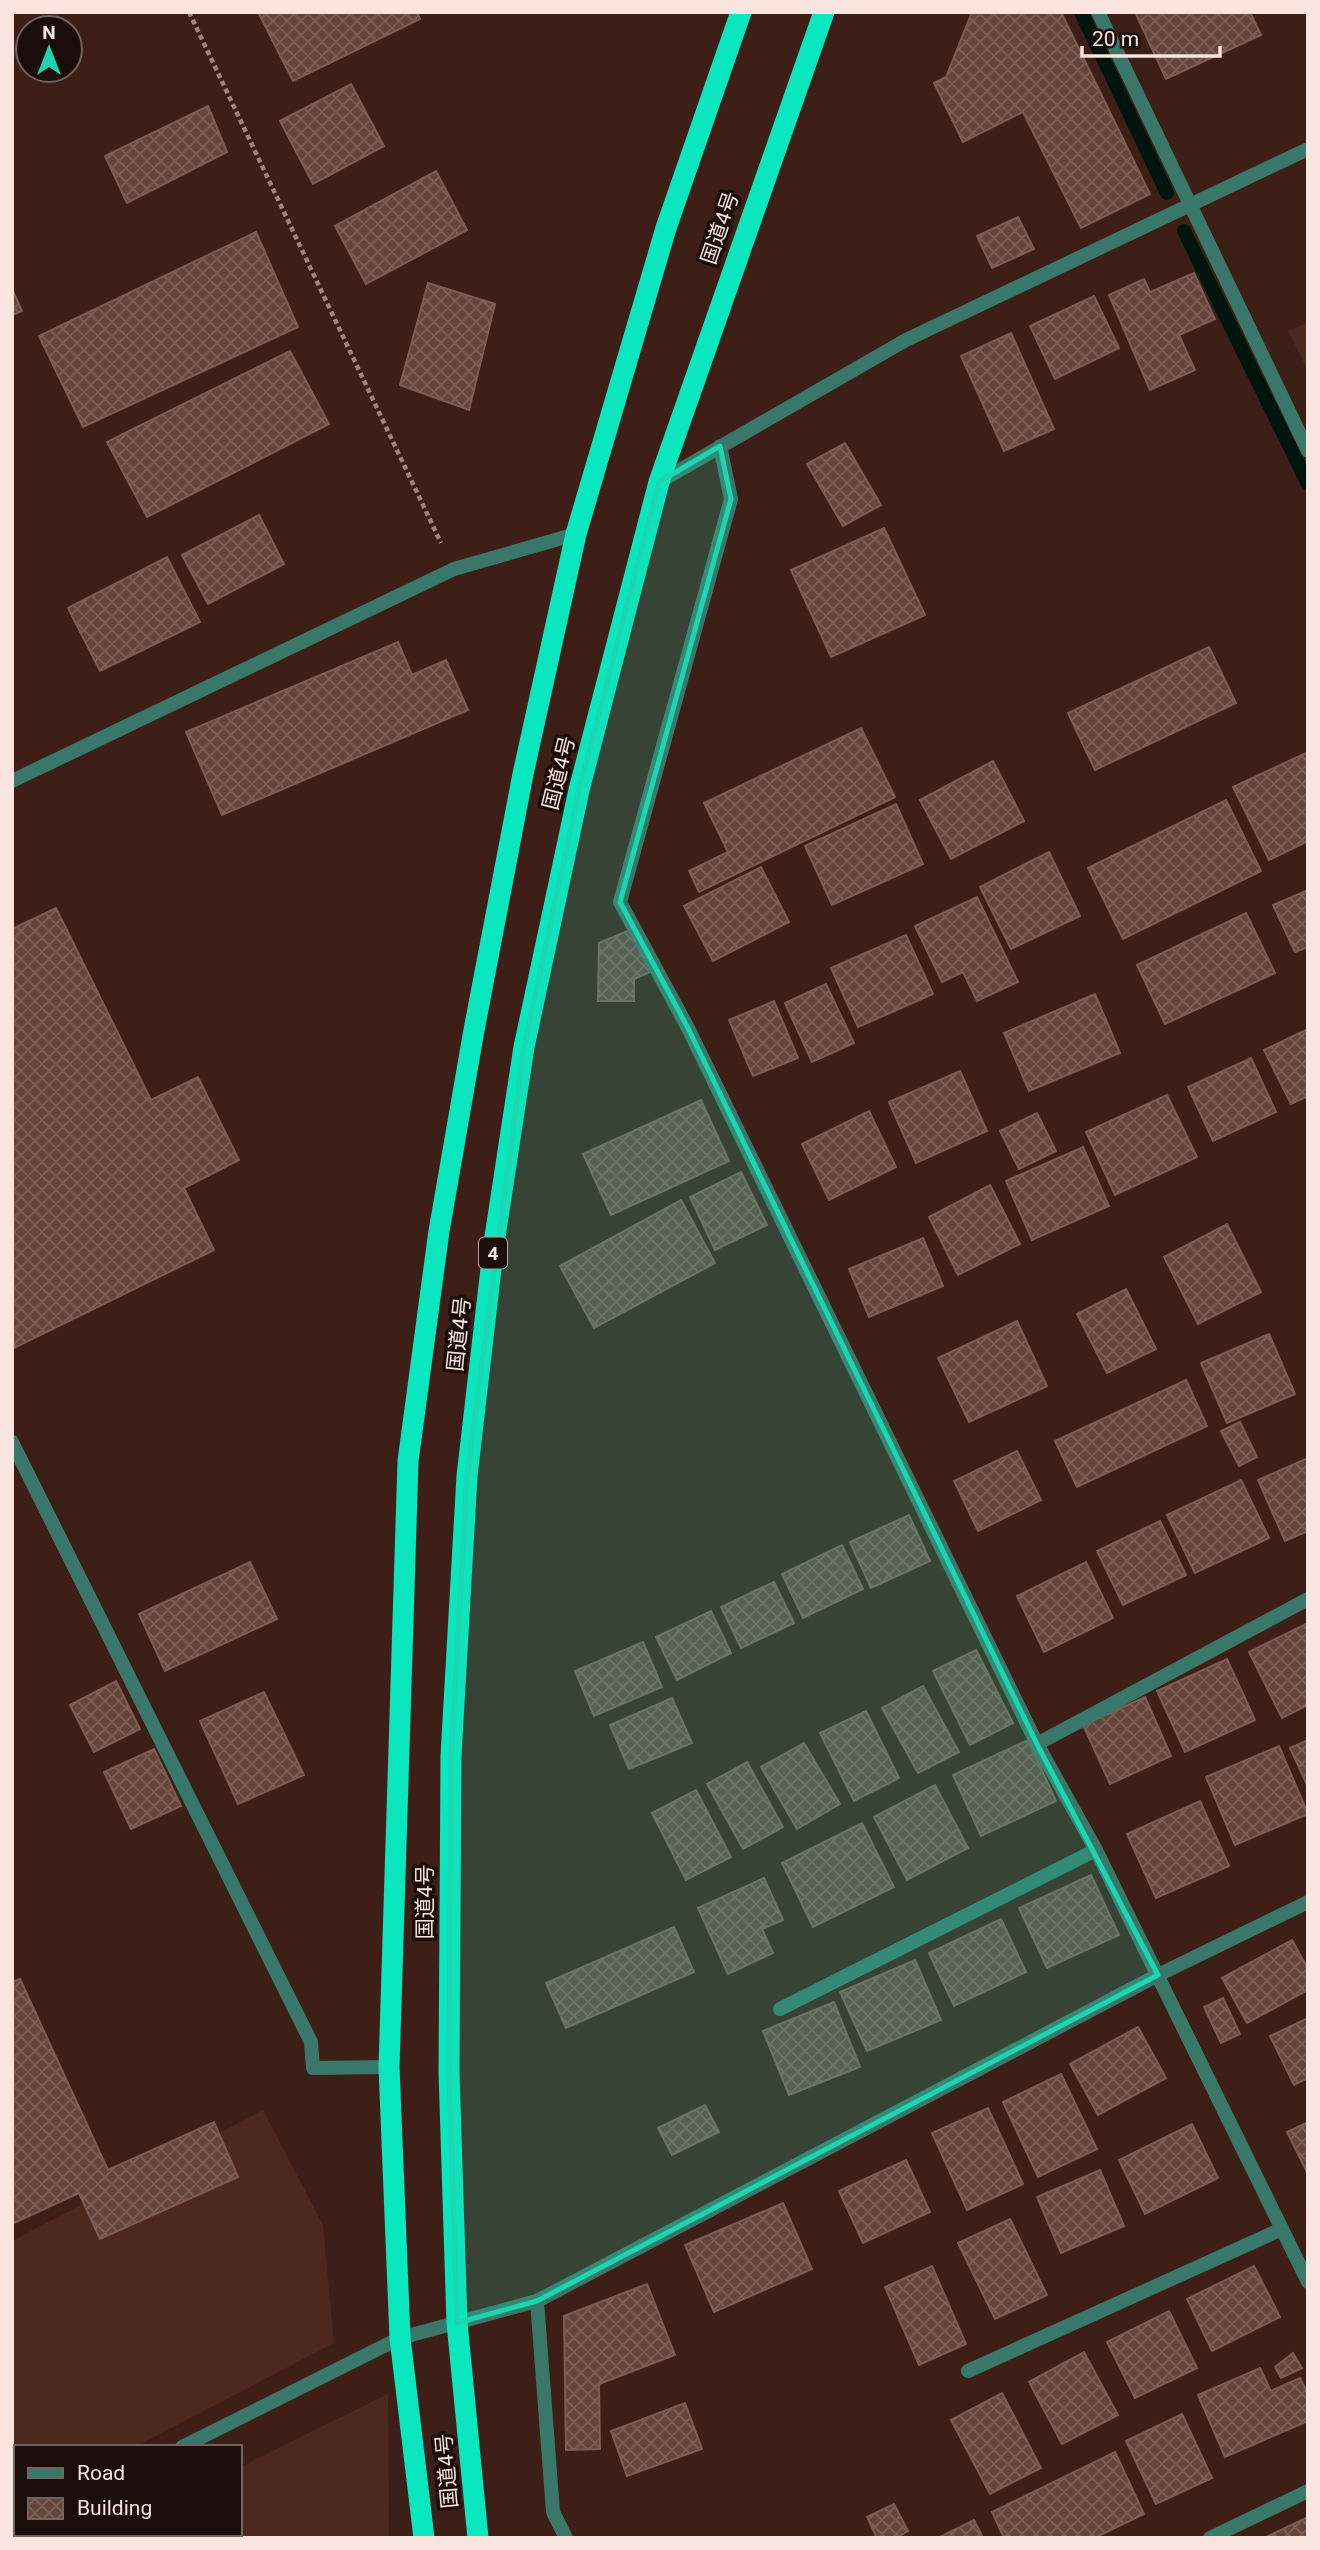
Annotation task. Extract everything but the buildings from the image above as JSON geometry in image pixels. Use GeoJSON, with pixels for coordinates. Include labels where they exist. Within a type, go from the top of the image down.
{"type":"FeatureCollection","features":[{"type":"Feature","properties":{"kind":"highway","name":"国道4号"},"geometry":{"type":"LineString","coordinates":[[424,2538],[400,2338],[389,2067],[408,1461],[439,1231],[474,1030],[523,774],[576,534],[666,228],[741,12]]}},
{"type":"Feature","properties":{"kind":"highway","name":"国道4号"},"geometry":{"type":"LineString","coordinates":[[478,2538],[457,2323],[449,2072],[451,1769],[467,1476],[494,1243],[524,1047],[579,790],[659,482],[824,12]]}},
{"type":"Feature","properties":{"kind":"street"},"geometry":{"type":"LineString","coordinates":[[1098,12],[1308,451]]}},
{"type":"Feature","properties":{"kind":"street"},"geometry":{"type":"LineString","coordinates":[[659,482],[906,340],[1308,149]]}},
{"type":"Feature","properties":{"kind":"street"},"geometry":{"type":"LineString","coordinates":[[720,446],[731,499],[620,902],[688,1028],[1037,1744],[1096,1850],[1308,2282]]}},
{"type":"Feature","properties":{"kind":"street"},"geometry":{"type":"LineString","coordinates":[[12,781],[453,569],[576,534]]}},
{"type":"Feature","properties":{"kind":"street"},"geometry":{"type":"LineString","coordinates":[[12,1441],[311,2042],[313,2068],[389,2067]]}},
{"type":"Feature","properties":{"kind":"street"},"geometry":{"type":"LineString","coordinates":[[1037,1744],[1308,1599]]}},
{"type":"Feature","properties":{"kind":"street"},"geometry":{"type":"LineString","coordinates":[[780,2009],[1096,1850]]}},
{"type":"Feature","properties":{"kind":"street"},"geometry":{"type":"LineString","coordinates":[[187,2445],[400,2338],[537,2301],[1158,1975],[1308,1902]]}},
{"type":"Feature","properties":{"kind":"street"},"geometry":{"type":"LineString","coordinates":[[968,2371],[1282,2229]]}},
{"type":"Feature","properties":{"kind":"street"},"geometry":{"type":"LineString","coordinates":[[537,2301],[553,2512],[566,2538]]}},
{"type":"Feature","properties":{"kind":"street"},"geometry":{"type":"LineString","coordinates":[[1210,2538],[1308,2491]]}},
{"type":"Feature","properties":{"kind":"path"},"geometry":{"type":"LineString","coordinates":[[189,12],[453,569]]}},
{"type":"Feature","properties":{"kind":"highlighted area"},"geometry":{"type":"Polygon","coordinates":[[[720,446],[731,499],[620,902],[688,1028],[1037,1744],[1158,1975],[537,2301],[457,2323],[449,2072],[451,1756],[467,1476],[524,1047],[579,790],[659,482],[720,446]]]}},
{"type":"Feature","properties":{"kind":"shaded area"},"geometry":{"type":"Polygon","coordinates":[[[1308,322],[1308,371],[1288,331],[1308,322]]]}},
{"type":"Feature","properties":{"kind":"shaded area"},"geometry":{"type":"Polygon","coordinates":[[[263,2110],[323,2225],[334,2343],[139,2445],[14,2445],[12,2510],[12,2241],[263,2110]]]}},
{"type":"Feature","properties":{"kind":"shaded area"},"geometry":{"type":"Polygon","coordinates":[[[388,2394],[389,2538],[95,2538],[242,2536],[242,2466],[388,2394]]]}},
{"type":"Feature","properties":{"kind":"waterway"},"geometry":{"type":"LineString","coordinates":[[1081,12],[1167,193]]}},
{"type":"Feature","properties":{"kind":"waterway"},"geometry":{"type":"LineString","coordinates":[[1184,231],[1308,484]]}}]}
